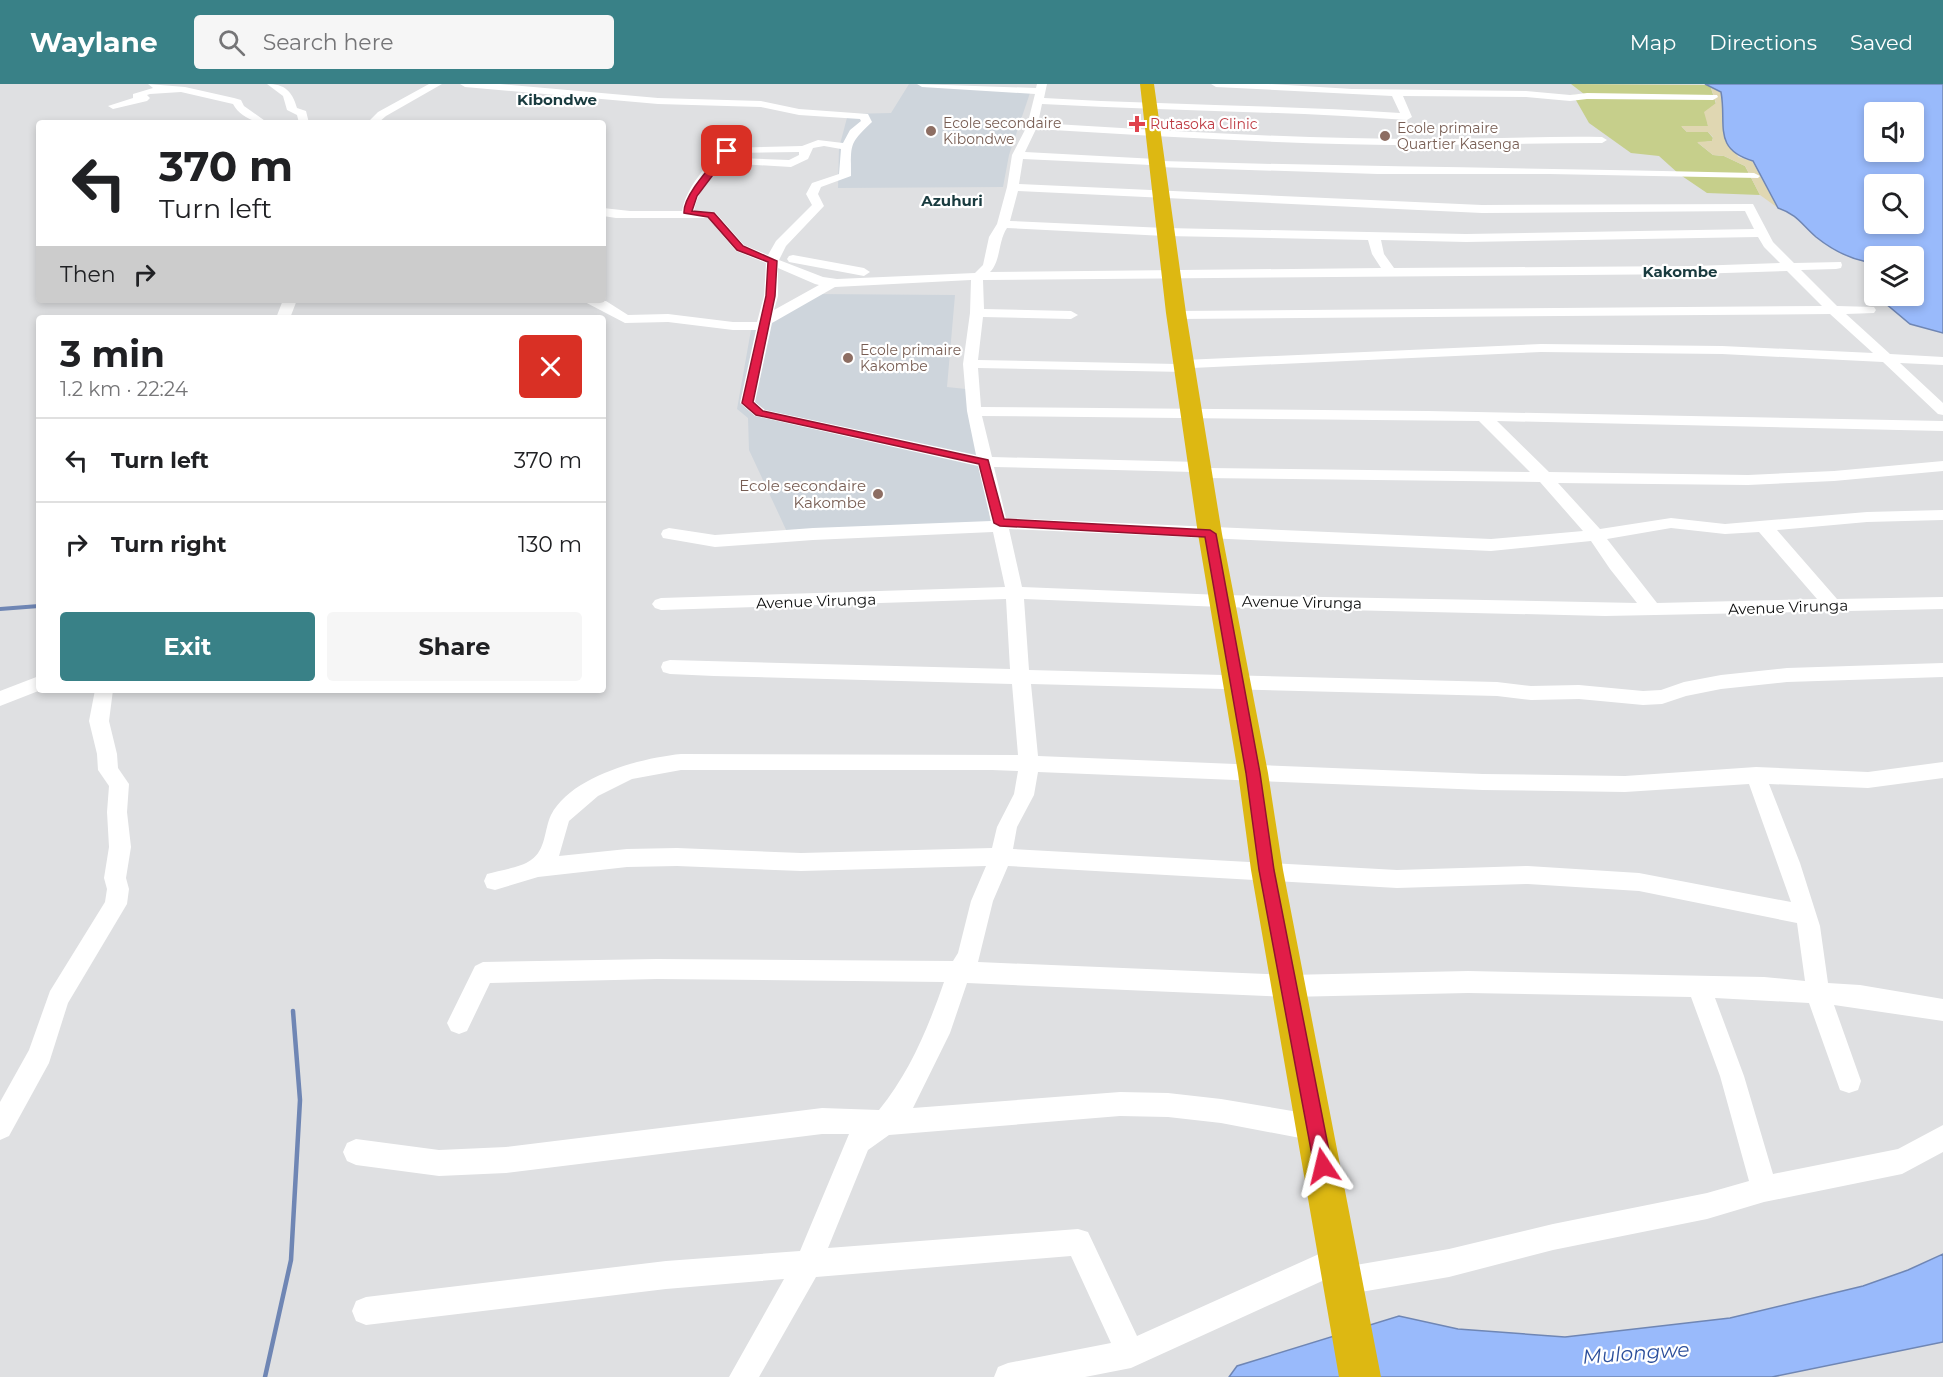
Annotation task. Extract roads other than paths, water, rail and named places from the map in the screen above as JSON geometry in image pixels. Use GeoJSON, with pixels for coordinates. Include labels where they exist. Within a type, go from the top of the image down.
{"type":"FeatureCollection","features":[{"type":"Feature","properties":{"kind":"highway"},"geometry":{"type":"LineString","coordinates":[[1149,96],[1165,232],[1210,534],[1253,773],[1267,870],[1360,1377]]}},
{"type":"Feature","properties":{"kind":"street"},"geometry":{"type":"LineString","coordinates":[[272,84],[288,95],[292,110],[302,113],[303,120]]}},
{"type":"Feature","properties":{"kind":"street"},"geometry":{"type":"LineString","coordinates":[[375,120],[382,114],[437,84]]}},
{"type":"Feature","properties":{"kind":"street"},"geometry":{"type":"LineString","coordinates":[[465,84],[658,101],[761,104],[799,112],[864,116],[867,122],[850,135],[846,147],[845,176],[816,186],[812,194],[818,206],[788,235],[774,258],[772,284],[747,403],[760,413],[984,462],[1200,470],[1748,480],[1834,476],[1943,466]]}},
{"type":"Feature","properties":{"kind":"street"},"geometry":{"type":"LineString","coordinates":[[922,84],[1149,96],[1408,117],[1396,92]]}},
{"type":"Feature","properties":{"kind":"street"},"geometry":{"type":"LineString","coordinates":[[1216,84],[1396,92],[1526,94],[1570,98],[1587,96],[1713,97]]}},
{"type":"Feature","properties":{"kind":"street"},"geometry":{"type":"LineString","coordinates":[[113,106],[143,99],[145,98],[137,96],[158,86],[218,95],[237,102],[240,108],[258,120]]}},
{"type":"Feature","properties":{"kind":"street"},"geometry":{"type":"LineString","coordinates":[[193,91],[214,92],[224,88]]}},
{"type":"Feature","properties":{"kind":"street"},"geometry":{"type":"LineString","coordinates":[[977,278],[987,270],[995,237],[1003,224],[1018,155],[1032,126],[1040,92]]}},
{"type":"Feature","properties":{"kind":"street"},"geometry":{"type":"LineString","coordinates":[[1032,126],[1153,135],[1430,142],[1514,139],[1602,140]]}},
{"type":"Feature","properties":{"kind":"street"},"geometry":{"type":"LineString","coordinates":[[688,213],[689,202],[718,161],[791,164],[804,157],[805,148],[809,144],[846,147]]}},
{"type":"Feature","properties":{"kind":"street"},"geometry":{"type":"LineString","coordinates":[[1018,155],[1156,163],[1378,171],[1549,171],[1754,176]]}},
{"type":"Feature","properties":{"kind":"street"},"geometry":{"type":"LineString","coordinates":[[1012,188],[1482,209],[1749,207],[1768,244],[1833,310],[1943,411]]}},
{"type":"Feature","properties":{"kind":"street"},"geometry":{"type":"LineString","coordinates":[[606,213],[623,216],[688,213],[711,215],[740,248],[774,258],[873,274],[886,280]]}},
{"type":"Feature","properties":{"kind":"street"},"geometry":{"type":"LineString","coordinates":[[1003,224],[1165,232],[1374,237],[1646,237],[1711,232],[1762,233]]}},
{"type":"Feature","properties":{"kind":"street"},"geometry":{"type":"LineString","coordinates":[[1374,237],[1378,254],[1390,272]]}},
{"type":"Feature","properties":{"kind":"street"},"geometry":{"type":"LineString","coordinates":[[774,258],[820,281],[832,283],[1171,273],[1694,270],[1836,265]]}},
{"type":"Feature","properties":{"kind":"street"},"geometry":{"type":"LineString","coordinates":[[743,1377],[807,1266],[859,1141],[885,1123],[906,1097],[938,1033],[959,972],[969,956],[982,901],[1001,857],[1007,826],[1024,795],[1029,764],[1020,677],[1015,593],[974,411],[970,364],[977,313],[977,278]]}},
{"type":"Feature","properties":{"kind":"street"},"geometry":{"type":"LineString","coordinates":[[598,303],[625,318],[668,318],[733,326],[764,324],[832,283]]}},
{"type":"Feature","properties":{"kind":"street"},"geometry":{"type":"LineString","coordinates":[[1177,315],[1869,310]]}},
{"type":"Feature","properties":{"kind":"street"},"geometry":{"type":"LineString","coordinates":[[977,313],[1071,315]]}},
{"type":"Feature","properties":{"kind":"street"},"geometry":{"type":"LineString","coordinates":[[970,364],[1184,366],[1541,348],[1722,350],[1943,361]]}},
{"type":"Feature","properties":{"kind":"street"},"geometry":{"type":"LineString","coordinates":[[974,411],[1192,411],[1943,426]]}},
{"type":"Feature","properties":{"kind":"street"},"geometry":{"type":"LineString","coordinates":[[1483,416],[1544,477],[1596,535],[1616,565],[1653,610]]}},
{"type":"Feature","properties":{"kind":"street"},"geometry":{"type":"LineString","coordinates":[[669,534],[716,541],[1000,524],[1491,545],[1596,535],[1671,523],[1725,529],[1867,517],[1943,516]]}},
{"type":"Feature","properties":{"kind":"street"},"geometry":{"type":"LineString","coordinates":[[1763,525],[1832,605]]}},
{"type":"Feature","properties":{"kind":"street","name":"Avenue Virunga"},"geometry":{"type":"LineString","coordinates":[[661,604],[1015,593],[1222,601],[1653,610],[1943,603]]}},
{"type":"Feature","properties":{"kind":"street"},"geometry":{"type":"LineString","coordinates":[[670,667],[849,673],[954,672],[1020,677],[1497,689],[1531,693],[1580,692],[1643,698],[1662,697],[1684,689],[1721,682],[1787,675],[1943,670]]}},
{"type":"Feature","properties":{"kind":"street"},"geometry":{"type":"LineString","coordinates":[[0,699],[36,683]]}},
{"type":"Feature","properties":{"kind":"street"},"geometry":{"type":"LineString","coordinates":[[0,1127],[40,1055],[58,999],[116,904],[118,889],[115,878],[120,847],[117,812],[118,784],[108,770],[110,754],[100,721],[99,713],[103,693]]}},
{"type":"Feature","properties":{"kind":"street"},"geometry":{"type":"LineString","coordinates":[[538,868],[552,849],[558,820],[562,814],[599,783],[621,773],[643,767],[681,762],[1029,764],[1483,782],[1625,784],[1756,775],[1868,780],[1943,770]]}},
{"type":"Feature","properties":{"kind":"street"},"geometry":{"type":"LineString","coordinates":[[1756,775],[1806,915],[1818,994],[1849,1081]]}},
{"type":"Feature","properties":{"kind":"street"},"geometry":{"type":"LineString","coordinates":[[495,881],[538,868],[657,857],[801,862],[1001,857],[1397,879],[1528,875],[1639,882],[1806,915]]}},
{"type":"Feature","properties":{"kind":"street"},"geometry":{"type":"LineString","coordinates":[[459,1023],[483,973],[657,969],[959,972],[1288,986],[1468,982],[1764,988],[1860,996],[1943,1010]]}},
{"type":"Feature","properties":{"kind":"street"},"geometry":{"type":"LineString","coordinates":[[1699,987],[1732,1076],[1764,1189]]}},
{"type":"Feature","properties":{"kind":"street"},"geometry":{"type":"LineString","coordinates":[[356,1152],[439,1163],[506,1160],[822,1121],[885,1123],[1120,1104],[1168,1105],[1210,1110],[1316,1128]]}},
{"type":"Feature","properties":{"kind":"street"},"geometry":{"type":"LineString","coordinates":[[1008,1377],[1131,1354],[1342,1276],[1449,1263],[1553,1237],[1707,1206],[1764,1189],[1902,1161],[1943,1138]]}},
{"type":"Feature","properties":{"kind":"street"},"geometry":{"type":"LineString","coordinates":[[366,1311],[666,1275],[807,1266],[1078,1242],[1131,1354]]}},
{"type":"Feature","properties":{"kind":"water"},"geometry":{"type":"Polygon","coordinates":[[[1705,84],[1943,84],[1943,333],[1910,324],[1889,306],[1924,306],[1924,246],[1864,246],[1864,261],[1833,249],[1795,217],[1778,208],[1753,161],[1732,150],[1724,134],[1721,92],[1705,84]]]}},
{"type":"Feature","properties":{"kind":"water","name":"Mulongwe"},"geometry":{"type":"Polygon","coordinates":[[[1943,1254],[1943,1342],[1772,1377],[1229,1377],[1237,1366],[1399,1316],[1458,1329],[1565,1337],[1730,1318],[1863,1286],[1908,1270],[1943,1254]]]}},
{"type":"Feature","properties":{"kind":"waterway"},"geometry":{"type":"LineString","coordinates":[[0,609],[36,606]]}},
{"type":"Feature","properties":{"kind":"waterway"},"geometry":{"type":"LineString","coordinates":[[265,1377],[291,1260],[300,1100],[293,1011]]}},
{"type":"Feature","properties":{"kind":"place","name":"Rutasoka Clinic"},"geometry":{"type":"Point","coordinates":[1137,124]}},
{"type":"Feature","properties":{"kind":"place","name":"Ecole secondaire Kibondwe"},"geometry":{"type":"Point","coordinates":[931,131]}},
{"type":"Feature","properties":{"kind":"place","name":"Ecole primaire Quartier Kasenga"},"geometry":{"type":"Point","coordinates":[1385,136]}},
{"type":"Feature","properties":{"kind":"place","name":"Ecole primaire Kakombe"},"geometry":{"type":"Point","coordinates":[848,358]}},
{"type":"Feature","properties":{"kind":"place","name":"Ecole secondaire Kakombe"},"geometry":{"type":"Point","coordinates":[878,494]}},
{"type":"Feature","properties":{"kind":"district","name":"Kibondwe"},"geometry":{"type":"Point","coordinates":[557,99]}},
{"type":"Feature","properties":{"kind":"district","name":"Azuhuri"},"geometry":{"type":"Point","coordinates":[952,200]}},
{"type":"Feature","properties":{"kind":"district","name":"Kakombe"},"geometry":{"type":"Point","coordinates":[1680,271]}}]}
